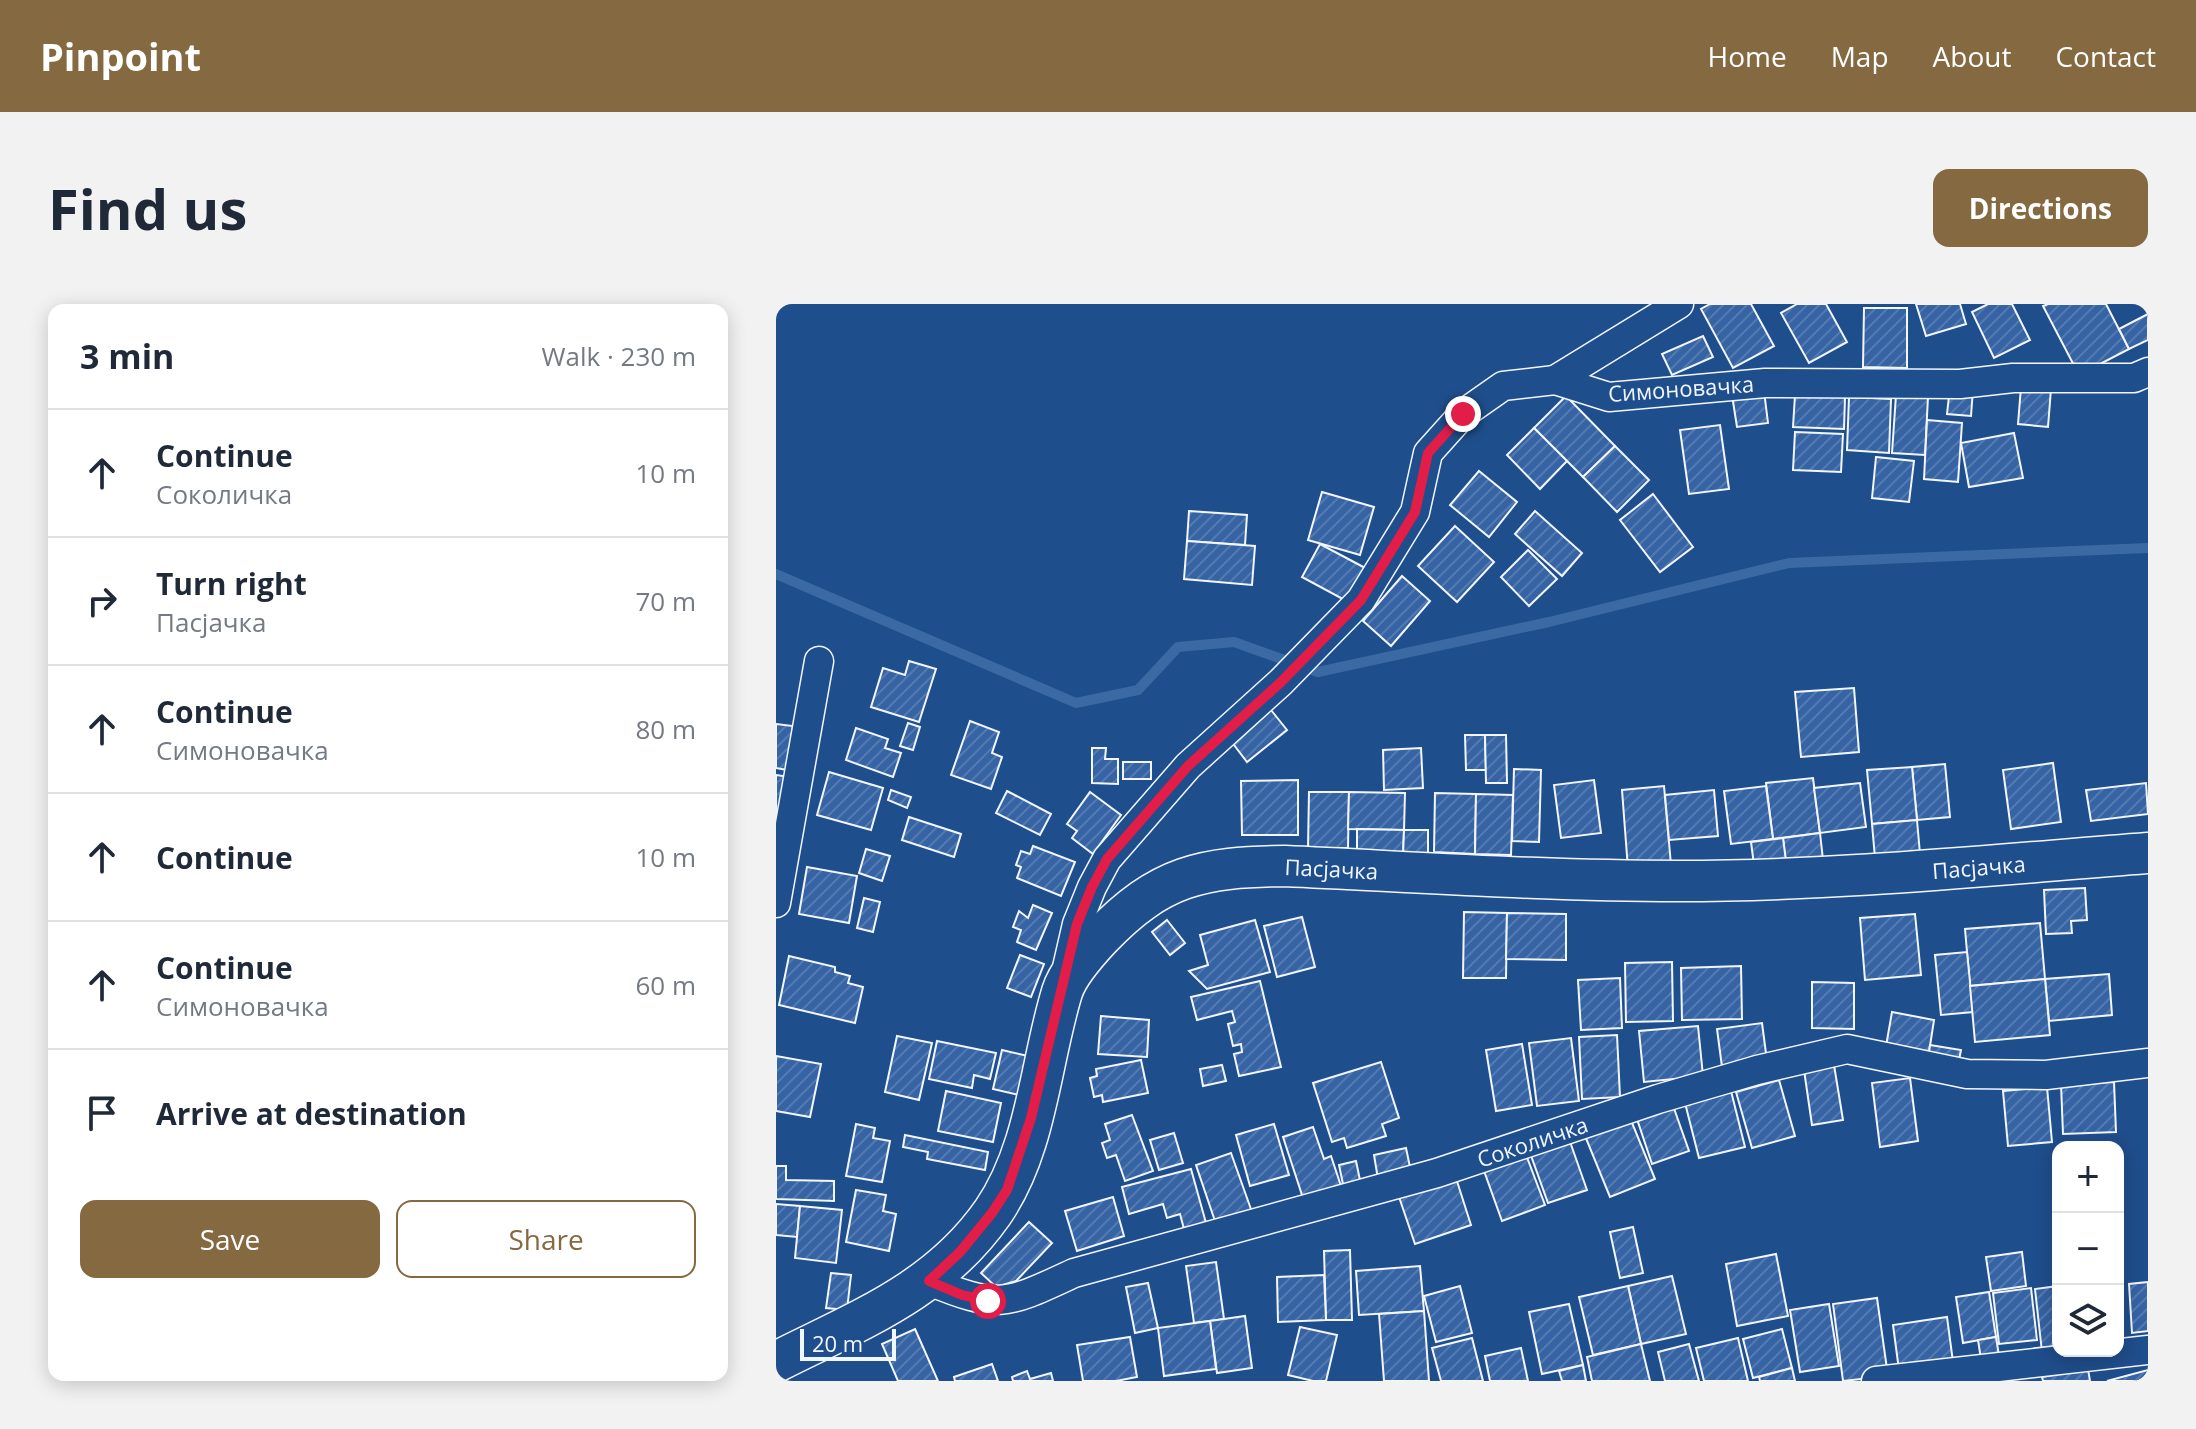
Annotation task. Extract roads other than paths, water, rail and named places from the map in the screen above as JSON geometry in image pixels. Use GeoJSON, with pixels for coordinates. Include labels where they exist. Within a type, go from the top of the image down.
{"type":"FeatureCollection","features":[{"type":"Feature","properties":{"kind":"main road","name":"Пасјачка"},"geometry":{"type":"LineString","coordinates":[[776,1362],[929,1281],[960,1252],[992,1213],[1007,1190],[1031,1118],[1063,988],[1090,948],[1113,924],[1147,895],[1165,885],[1206,871],[1242,867],[1285,866],[1612,880],[1743,880],[1981,867],[2148,853]]}},
{"type":"Feature","properties":{"kind":"street"},"geometry":{"type":"LineString","coordinates":[[1555,380],[1679,304]]}},
{"type":"Feature","properties":{"kind":"street","name":"Симоновачка"},"geometry":{"type":"LineString","coordinates":[[1063,988],[1077,924],[1107,859],[1188,766],[1281,682],[1361,600],[1415,512],[1428,453],[1463,414],[1503,386],[1555,380],[1609,397],[1765,383],[1960,384],[2013,378],[2134,378],[2148,372]]}},
{"type":"Feature","properties":{"kind":"street"},"geometry":{"type":"LineString","coordinates":[[776,903],[819,661]]}},
{"type":"Feature","properties":{"kind":"street","name":"Соколичка"},"geometry":{"type":"LineString","coordinates":[[929,1281],[962,1295],[988,1301],[1019,1299],[1074,1273],[1437,1173],[1658,1099],[1743,1074],[1847,1049],[1967,1074],[2046,1075],[2148,1063]]}},
{"type":"Feature","properties":{"kind":"street"},"geometry":{"type":"LineString","coordinates":[[1876,1381],[2148,1350]]}},
{"type":"Feature","properties":{"kind":"waterway"},"geometry":{"type":"LineString","coordinates":[[776,574],[1076,703],[1138,690],[1178,647],[1234,642],[1318,672],[1549,622],[1789,563],[2148,548]]}}]}
